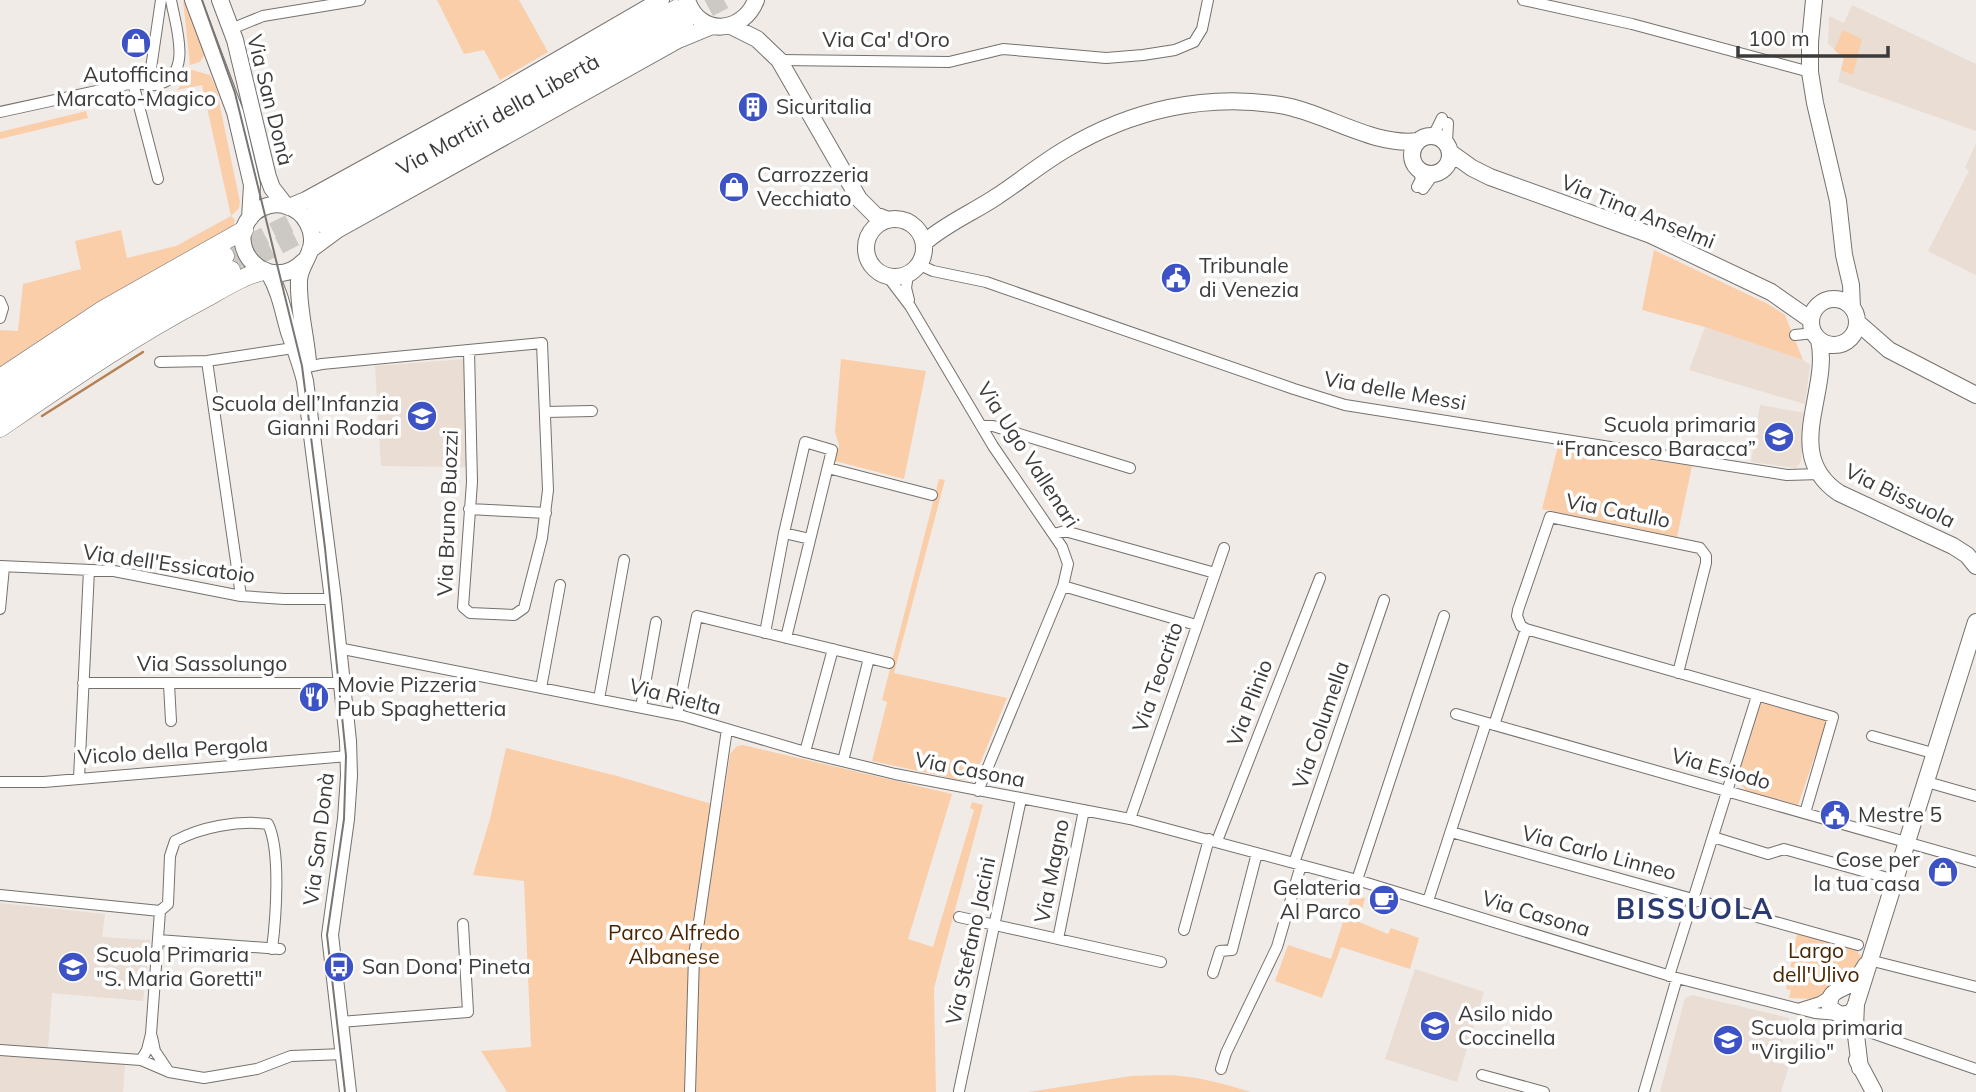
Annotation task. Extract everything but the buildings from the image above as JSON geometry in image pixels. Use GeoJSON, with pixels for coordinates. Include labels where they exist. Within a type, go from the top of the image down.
{"type":"FeatureCollection","features":[{"type":"Feature","properties":{"kind":"main road","name":"Via Martiri della Libertà"},"geometry":{"type":"LineString","coordinates":[[319,216],[677,7]]}},
{"type":"Feature","properties":{"kind":"main road"},"geometry":{"type":"LineString","coordinates":[[0,378],[104,309],[247,224]]}},
{"type":"Feature","properties":{"kind":"main road"},"geometry":{"type":"LineString","coordinates":[[0,394],[129,308],[228,263],[0,413]]}},
{"type":"Feature","properties":{"kind":"main road"},"geometry":{"type":"LineString","coordinates":[[0,428],[160,323],[247,276],[267,272]]}},
{"type":"Feature","properties":{"kind":"street"},"geometry":{"type":"LineString","coordinates":[[155,85],[150,75],[161,0]]}},
{"type":"Feature","properties":{"kind":"street"},"geometry":{"type":"LineString","coordinates":[[1,109],[132,83],[155,85],[170,77],[180,60],[171,0]]}},
{"type":"Feature","properties":{"kind":"street","name":"Via San Donà"},"geometry":{"type":"LineString","coordinates":[[193,0],[232,100],[252,185],[243,240],[246,254],[252,263],[267,272],[278,289],[301,347]]}},
{"type":"Feature","properties":{"kind":"street","name":"Via San Donà"},"geometry":{"type":"LineString","coordinates":[[220,0],[231,29],[272,188],[288,206],[298,211],[307,222],[312,236],[299,282],[301,347],[320,446],[327,549]]}},
{"type":"Feature","properties":{"kind":"street"},"geometry":{"type":"LineString","coordinates":[[231,29],[263,16],[360,0]]}},
{"type":"Feature","properties":{"kind":"street","name":"Via Ca' d'Oro"},"geometry":{"type":"LineString","coordinates":[[777,58],[949,62],[1003,49],[1105,58],[1143,55],[1175,50],[1194,42],[1202,29],[1208,0]]}},
{"type":"Feature","properties":{"kind":"street"},"geometry":{"type":"LineString","coordinates":[[1523,0],[1632,24],[1810,72]]}},
{"type":"Feature","properties":{"kind":"street"},"geometry":{"type":"LineString","coordinates":[[1814,0],[1810,72],[1838,201],[1844,255],[1851,285],[1855,333],[1832,350],[1821,367]]}},
{"type":"Feature","properties":{"kind":"street"},"geometry":{"type":"LineString","coordinates":[[756,1],[757,26],[859,199],[875,215],[888,220],[905,221],[918,230],[919,260]]}},
{"type":"Feature","properties":{"kind":"street"},"geometry":{"type":"LineString","coordinates":[[731,26],[750,13],[756,1]]}},
{"type":"Feature","properties":{"kind":"street"},"geometry":{"type":"LineString","coordinates":[[677,7],[712,26],[731,26],[750,34],[777,58]]}},
{"type":"Feature","properties":{"kind":"street","name":"Via Martiri della Libertà"},"geometry":{"type":"LineString","coordinates":[[288,206],[306,200],[499,94],[677,7]]}},
{"type":"Feature","properties":{"kind":"street","name":"Via Martiri della Libertà"},"geometry":{"type":"LineString","coordinates":[[307,256],[337,230],[678,40],[712,26]]}},
{"type":"Feature","properties":{"kind":"street"},"geometry":{"type":"LineString","coordinates":[[132,83],[147,74],[151,68]]}},
{"type":"Feature","properties":{"kind":"street"},"geometry":{"type":"LineString","coordinates":[[132,83],[158,179]]}},
{"type":"Feature","properties":{"kind":"street"},"geometry":{"type":"LineString","coordinates":[[913,225],[950,223],[970,214],[1065,150],[1130,117],[1214,101],[1280,105],[1304,110],[1381,138],[1427,168],[1487,176]]}},
{"type":"Feature","properties":{"kind":"street"},"geometry":{"type":"LineString","coordinates":[[1437,143],[1445,121]]}},
{"type":"Feature","properties":{"kind":"street"},"geometry":{"type":"LineString","coordinates":[[1381,138],[1437,143],[1487,176]]}},
{"type":"Feature","properties":{"kind":"street"},"geometry":{"type":"LineString","coordinates":[[1420,188],[1420,178],[1427,168],[1450,162],[1437,143]]}},
{"type":"Feature","properties":{"kind":"street"},"geometry":{"type":"LineString","coordinates":[[1427,168],[1413,150],[1437,143]]}},
{"type":"Feature","properties":{"kind":"street","name":"Via Tina Anselmi"},"geometry":{"type":"LineString","coordinates":[[1487,176],[1651,235],[1771,292],[1800,300],[1826,301]]}},
{"type":"Feature","properties":{"kind":"street"},"geometry":{"type":"LineString","coordinates":[[859,199],[868,238],[867,256],[876,271],[888,277],[899,278],[919,260],[950,223]]}},
{"type":"Feature","properties":{"kind":"street"},"geometry":{"type":"LineString","coordinates":[[247,224],[264,207],[288,206]]}},
{"type":"Feature","properties":{"kind":"street"},"geometry":{"type":"LineString","coordinates":[[868,238],[872,229],[888,220]]}},
{"type":"Feature","properties":{"kind":"street"},"geometry":{"type":"LineString","coordinates":[[1826,301],[1838,282],[1844,255]]}},
{"type":"Feature","properties":{"kind":"street"},"geometry":{"type":"LineString","coordinates":[[267,272],[285,273],[307,256]]}},
{"type":"Feature","properties":{"kind":"street","name":"Via delle Messi"},"geometry":{"type":"LineString","coordinates":[[919,260],[937,271],[986,282],[1345,405],[1777,473],[1798,476],[1820,474]]}},
{"type":"Feature","properties":{"kind":"street","name":"Via Ugo Vallenari"},"geometry":{"type":"LineString","coordinates":[[910,306],[906,289],[919,260]]}},
{"type":"Feature","properties":{"kind":"street","name":"Via Ugo Vallenari"},"geometry":{"type":"LineString","coordinates":[[888,277],[910,306],[981,426],[1066,556],[1068,572],[1063,586],[978,791]]}},
{"type":"Feature","properties":{"kind":"street","name":"Via Tina Anselmi"},"geometry":{"type":"LineString","coordinates":[[1771,292],[1815,331]]}},
{"type":"Feature","properties":{"kind":"street"},"geometry":{"type":"LineString","coordinates":[[1821,367],[1815,331],[1816,307],[1826,301],[1838,299],[1889,350],[1976,395]]}},
{"type":"Feature","properties":{"kind":"street"},"geometry":{"type":"LineString","coordinates":[[0,301],[3,308],[0,318]]}},
{"type":"Feature","properties":{"kind":"street"},"geometry":{"type":"LineString","coordinates":[[1795,335],[1815,331]]}},
{"type":"Feature","properties":{"kind":"street"},"geometry":{"type":"LineString","coordinates":[[1815,331],[1827,344],[1844,343],[1889,350]]}},
{"type":"Feature","properties":{"kind":"street","name":"Via Bruno Buozzi"},"geometry":{"type":"LineString","coordinates":[[305,367],[469,350],[542,343],[548,468],[546,513],[524,608],[514,615],[470,613],[464,610],[472,482],[469,350]]}},
{"type":"Feature","properties":{"kind":"street"},"geometry":{"type":"LineString","coordinates":[[160,362],[208,361],[301,347]]}},
{"type":"Feature","properties":{"kind":"street"},"geometry":{"type":"LineString","coordinates":[[208,361],[241,596]]}},
{"type":"Feature","properties":{"kind":"street","name":"Via San Donà"},"geometry":{"type":"LineString","coordinates":[[305,367],[333,599],[348,756],[346,818],[330,935],[348,1092]]}},
{"type":"Feature","properties":{"kind":"street","name":"Via Bissuola"},"geometry":{"type":"LineString","coordinates":[[1821,367],[1810,436],[1812,457],[1820,474],[1833,489],[1846,497],[1953,546],[1967,555],[1976,566]]}},
{"type":"Feature","properties":{"kind":"street"},"geometry":{"type":"LineString","coordinates":[[546,412],[592,411]]}},
{"type":"Feature","properties":{"kind":"street"},"geometry":{"type":"LineString","coordinates":[[981,426],[993,426],[1130,468]]}},
{"type":"Feature","properties":{"kind":"street"},"geometry":{"type":"LineString","coordinates":[[765,633],[805,442],[832,450],[786,638]]}},
{"type":"Feature","properties":{"kind":"street"},"geometry":{"type":"LineString","coordinates":[[828,468],[932,495]]}},
{"type":"Feature","properties":{"kind":"street"},"geometry":{"type":"LineString","coordinates":[[470,509],[546,513]]}},
{"type":"Feature","properties":{"kind":"street","name":"Via Catullo"},"geometry":{"type":"LineString","coordinates":[[1526,629],[1518,622],[1518,610],[1550,517],[1700,548],[1706,556],[1706,563],[1678,673]]}},
{"type":"Feature","properties":{"kind":"street"},"geometry":{"type":"LineString","coordinates":[[1054,534],[1065,531],[1215,573]]}},
{"type":"Feature","properties":{"kind":"street"},"geometry":{"type":"LineString","coordinates":[[784,533],[810,539]]}},
{"type":"Feature","properties":{"kind":"street","name":"Via Teocrito"},"geometry":{"type":"LineString","coordinates":[[1130,819],[1224,548]]}},
{"type":"Feature","properties":{"kind":"street"},"geometry":{"type":"LineString","coordinates":[[600,699],[624,560]]}},
{"type":"Feature","properties":{"kind":"street"},"geometry":{"type":"LineString","coordinates":[[0,609],[2,567]]}},
{"type":"Feature","properties":{"kind":"street","name":"Via dell'Essicatoio"},"geometry":{"type":"LineString","coordinates":[[2,567],[89,569],[139,575],[241,596],[333,599]]}},
{"type":"Feature","properties":{"kind":"street"},"geometry":{"type":"LineString","coordinates":[[79,778],[89,569]]}},
{"type":"Feature","properties":{"kind":"street","name":"Via Plinio"},"geometry":{"type":"LineString","coordinates":[[1213,840],[1320,578]]}},
{"type":"Feature","properties":{"kind":"street"},"geometry":{"type":"LineString","coordinates":[[541,688],[560,585]]}},
{"type":"Feature","properties":{"kind":"street"},"geometry":{"type":"LineString","coordinates":[[1063,586],[1196,625]]}},
{"type":"Feature","properties":{"kind":"street","name":"Via Columella"},"geometry":{"type":"LineString","coordinates":[[1298,864],[1384,600]]}},
{"type":"Feature","properties":{"kind":"street"},"geometry":{"type":"LineString","coordinates":[[677,715],[697,616],[889,663]]}},
{"type":"Feature","properties":{"kind":"street"},"geometry":{"type":"LineString","coordinates":[[1357,880],[1444,616]]}},
{"type":"Feature","properties":{"kind":"street"},"geometry":{"type":"LineString","coordinates":[[641,707],[656,622]]}},
{"type":"Feature","properties":{"kind":"street"},"geometry":{"type":"LineString","coordinates":[[1845,1021],[1856,1003],[1976,622]]}},
{"type":"Feature","properties":{"kind":"street"},"geometry":{"type":"LineString","coordinates":[[1428,901],[1526,629],[1833,718],[1805,813]]}},
{"type":"Feature","properties":{"kind":"street","name":"Via Rielta"},"geometry":{"type":"LineString","coordinates":[[338,648],[641,707],[727,729],[696,939],[690,1092]]}},
{"type":"Feature","properties":{"kind":"street"},"geometry":{"type":"LineString","coordinates":[[805,752],[833,649]]}},
{"type":"Feature","properties":{"kind":"street"},"geometry":{"type":"LineString","coordinates":[[842,761],[869,658]]}},
{"type":"Feature","properties":{"kind":"street","name":"Via Sassolungo"},"geometry":{"type":"LineString","coordinates":[[83,683],[342,683]]}},
{"type":"Feature","properties":{"kind":"street"},"geometry":{"type":"LineString","coordinates":[[169,684],[170,721]]}},
{"type":"Feature","properties":{"kind":"street"},"geometry":{"type":"LineString","coordinates":[[1644,1092],[1694,899],[1757,696]]}},
{"type":"Feature","properties":{"kind":"street","name":"Via Esiodo"},"geometry":{"type":"LineString","coordinates":[[1455,714],[1976,862]]}},
{"type":"Feature","properties":{"kind":"street","name":"Via Casona"},"geometry":{"type":"LineString","coordinates":[[727,729],[805,752],[908,777],[1130,819],[1213,840],[1428,901],[1673,977],[1822,1014],[1976,1069]]}},
{"type":"Feature","properties":{"kind":"street"},"geometry":{"type":"LineString","coordinates":[[1872,736],[1936,754]]}},
{"type":"Feature","properties":{"kind":"street","name":"Vicolo della Pergola"},"geometry":{"type":"LineString","coordinates":[[0,782],[44,782],[348,756]]}},
{"type":"Feature","properties":{"kind":"street"},"geometry":{"type":"LineString","coordinates":[[1927,782],[1976,796]]}},
{"type":"Feature","properties":{"kind":"street","name":"Via Stefano Jacini"},"geometry":{"type":"LineString","coordinates":[[959,1091],[1021,799]]}},
{"type":"Feature","properties":{"kind":"street","name":"Via Magno"},"geometry":{"type":"LineString","coordinates":[[1058,939],[1084,810]]}},
{"type":"Feature","properties":{"kind":"street"},"geometry":{"type":"LineString","coordinates":[[141,1060],[151,1034],[160,911],[168,904],[170,856],[175,841],[207,828],[258,822],[268,824],[273,834],[276,949],[158,940]]}},
{"type":"Feature","properties":{"kind":"street","name":"Via Carlo Linneo"},"geometry":{"type":"LineString","coordinates":[[1451,832],[1858,945]]}},
{"type":"Feature","properties":{"kind":"street"},"geometry":{"type":"LineString","coordinates":[[1713,838],[1768,854],[1784,849],[1895,880]]}},
{"type":"Feature","properties":{"kind":"street"},"geometry":{"type":"LineString","coordinates":[[1184,930],[1213,840]]}},
{"type":"Feature","properties":{"kind":"street"},"geometry":{"type":"LineString","coordinates":[[1213,973],[1220,951],[1232,950],[1257,853]]}},
{"type":"Feature","properties":{"kind":"street"},"geometry":{"type":"LineString","coordinates":[[1221,1069],[1226,1053],[1277,947],[1298,864]]}},
{"type":"Feature","properties":{"kind":"street"},"geometry":{"type":"LineString","coordinates":[[0,895],[160,911]]}},
{"type":"Feature","properties":{"kind":"street"},"geometry":{"type":"LineString","coordinates":[[959,917],[1161,962]]}},
{"type":"Feature","properties":{"kind":"street"},"geometry":{"type":"LineString","coordinates":[[340,1022],[468,1012],[463,924]]}},
{"type":"Feature","properties":{"kind":"street"},"geometry":{"type":"LineString","coordinates":[[1869,960],[1976,987]]}},
{"type":"Feature","properties":{"kind":"street"},"geometry":{"type":"LineString","coordinates":[[1801,1008],[1814,1005],[1855,981],[1869,960]]}},
{"type":"Feature","properties":{"kind":"street"},"geometry":{"type":"LineString","coordinates":[[1836,992],[1851,991],[1856,1003]]}},
{"type":"Feature","properties":{"kind":"street"},"geometry":{"type":"LineString","coordinates":[[1836,992],[1829,1004],[1845,1021],[1860,1068],[1874,1092]]}},
{"type":"Feature","properties":{"kind":"street"},"geometry":{"type":"LineString","coordinates":[[151,1034],[155,1051],[169,1072]]}},
{"type":"Feature","properties":{"kind":"street"},"geometry":{"type":"LineString","coordinates":[[0,1050],[141,1060],[169,1072],[194,1078],[217,1077],[257,1069],[291,1056],[344,1054]]}},
{"type":"Feature","properties":{"kind":"street"},"geometry":{"type":"LineString","coordinates":[[1482,1075],[1544,1092]]}},
{"type":"Feature","properties":{"kind":"shaded area"},"geometry":{"type":"Polygon","coordinates":[[[1852,5],[1976,64],[1976,131],[1838,82],[1844,57],[1828,44],[1829,16],[1844,23],[1852,5]]]}},
{"type":"Feature","properties":{"kind":"shaded area"},"geometry":{"type":"Polygon","coordinates":[[[1976,143],[1976,275],[1928,251],[1969,171],[1965,168],[1976,143]]]}},
{"type":"Feature","properties":{"kind":"shaded area"},"geometry":{"type":"Polygon","coordinates":[[[1705,327],[1803,360],[1810,365],[1805,404],[1689,370],[1705,327]]]}},
{"type":"Feature","properties":{"kind":"shaded area","name":"Scuola dell’Infanzia Gianni Rodari"},"geometry":{"type":"Polygon","coordinates":[[[465,359],[468,467],[381,466],[375,366],[465,359]]]}},
{"type":"Feature","properties":{"kind":"shaded area","name":"Scuola primaria “Francesco Baracca”"},"geometry":{"type":"Polygon","coordinates":[[[1760,405],[1805,413],[1801,461],[1796,468],[1751,462],[1760,405]]]}},
{"type":"Feature","properties":{"kind":"shaded area","name":"Scuola Primaria \"S. Maria Goretti\""},"geometry":{"type":"Polygon","coordinates":[[[0,903],[105,914],[102,937],[150,940],[143,1001],[52,993],[48,1050],[0,1047],[0,903]]]}},
{"type":"Feature","properties":{"kind":"shaded area","name":"Asilo nido Coccinella"},"geometry":{"type":"Polygon","coordinates":[[[1415,969],[1484,992],[1457,1082],[1385,1059],[1415,969]]]}},
{"type":"Feature","properties":{"kind":"shaded area","name":"Scuola primaria \"Virgilio\""},"geometry":{"type":"Polygon","coordinates":[[[1692,995],[1789,1018],[1777,1063],[1789,1066],[1781,1092],[1660,1092],[1685,998],[1692,995]]]}},
{"type":"Feature","properties":{"kind":"shaded area"},"geometry":{"type":"Polygon","coordinates":[[[0,1055],[125,1063],[123,1092],[0,1092],[0,1055]]]}},
{"type":"Feature","properties":{"kind":"green space"},"geometry":{"type":"Polygon","coordinates":[[[183,0],[186,0],[205,54],[200,62],[190,65],[183,0]]]}},
{"type":"Feature","properties":{"kind":"green space"},"geometry":{"type":"Polygon","coordinates":[[[437,0],[519,0],[548,52],[500,80],[484,50],[464,54],[437,0]]]}},
{"type":"Feature","properties":{"kind":"green space"},"geometry":{"type":"Polygon","coordinates":[[[1843,30],[1862,39],[1853,75],[1841,70],[1844,58],[1834,50],[1843,30]]]}},
{"type":"Feature","properties":{"kind":"green space"},"geometry":{"type":"Polygon","coordinates":[[[192,70],[210,75],[216,87],[240,202],[239,208],[231,216],[202,85],[177,90],[192,70]]]}},
{"type":"Feature","properties":{"kind":"green space"},"geometry":{"type":"Polygon","coordinates":[[[86,111],[88,118],[0,139],[0,132],[86,111]]]}},
{"type":"Feature","properties":{"kind":"green space"},"geometry":{"type":"Polygon","coordinates":[[[231,216],[235,220],[233,227],[0,373],[0,330],[18,331],[23,284],[81,269],[75,241],[121,230],[127,258],[176,246],[231,216]]]}},
{"type":"Feature","properties":{"kind":"green space"},"geometry":{"type":"Polygon","coordinates":[[[1654,250],[1768,304],[1785,315],[1803,360],[1705,327],[1642,310],[1654,250]]]}},
{"type":"Feature","properties":{"kind":"green space"},"geometry":{"type":"Polygon","coordinates":[[[841,359],[926,371],[904,479],[835,461],[839,445],[835,432],[841,359]]]}},
{"type":"Feature","properties":{"kind":"green space"},"geometry":{"type":"Polygon","coordinates":[[[1558,446],[1692,466],[1677,537],[1542,509],[1558,446]]]}},
{"type":"Feature","properties":{"kind":"green space"},"geometry":{"type":"Polygon","coordinates":[[[939,479],[945,480],[894,673],[1007,698],[977,771],[970,778],[960,780],[872,761],[887,702],[882,700],[939,479]]]}},
{"type":"Feature","properties":{"kind":"green space"},"geometry":{"type":"Polygon","coordinates":[[[1761,701],[1827,721],[1798,805],[1747,792],[1737,779],[1761,701]]]}},
{"type":"Feature","properties":{"kind":"green space","name":"Parco Alfredo Albanese"},"geometry":{"type":"Polygon","coordinates":[[[743,745],[952,794],[908,939],[933,947],[974,810],[970,808],[972,802],[983,805],[934,988],[936,1092],[507,1092],[481,1051],[531,1047],[524,881],[473,875],[490,819],[506,748],[617,776],[722,807],[730,754],[737,746],[743,745]]]}},
{"type":"Feature","properties":{"kind":"green space"},"geometry":{"type":"Polygon","coordinates":[[[1352,894],[1365,898],[1359,922],[1388,934],[1391,928],[1419,938],[1410,969],[1341,947],[1322,998],[1275,981],[1288,945],[1331,959],[1352,894]]]}},
{"type":"Feature","properties":{"kind":"green space","name":"Largo dell'Ulivo"},"geometry":{"type":"Polygon","coordinates":[[[1797,934],[1859,950],[1858,954],[1863,956],[1859,965],[1844,980],[1833,982],[1820,996],[1813,999],[1789,998],[1791,990],[1786,989],[1797,934]]]}},
{"type":"Feature","properties":{"kind":"green space"},"geometry":{"type":"Polygon","coordinates":[[[1131,1076],[1196,1078],[1251,1092],[1028,1092],[1131,1076]]]}},
{"type":"Feature","properties":{"kind":"waterway"},"geometry":{"type":"LineString","coordinates":[[42,416],[143,352]]}},
{"type":"Feature","properties":{"kind":"tunnel"},"geometry":{"type":"LineString","coordinates":[[685,21],[724,0]]}},
{"type":"Feature","properties":{"kind":"tunnel"},"geometry":{"type":"LineString","coordinates":[[225,256],[316,210]]}},
{"type":"Feature","properties":{"kind":"tunnel"},"geometry":{"type":"LineString","coordinates":[[231,270],[322,223]]}},
{"type":"Feature","properties":{"kind":"tram line"},"geometry":{"type":"LineString","coordinates":[[202,0],[235,93],[302,366],[325,548],[346,756],[344,819],[327,935],[345,1092]]}},
{"type":"Feature","properties":{"kind":"place","name":"Autofficina Marcato-Magico"},"geometry":{"type":"Point","coordinates":[136,43]}},
{"type":"Feature","properties":{"kind":"place","name":"Sicuritalia"},"geometry":{"type":"Point","coordinates":[753,107]}},
{"type":"Feature","properties":{"kind":"place","name":"Carrozzeria Vecchiato"},"geometry":{"type":"Point","coordinates":[734,187]}},
{"type":"Feature","properties":{"kind":"place","name":"Tribunale di Venezia"},"geometry":{"type":"Point","coordinates":[1176,278]}},
{"type":"Feature","properties":{"kind":"place","name":"Scuola dell’Infanzia Gianni Rodari"},"geometry":{"type":"Point","coordinates":[422,416]}},
{"type":"Feature","properties":{"kind":"place","name":"Scuola primaria “Francesco Baracca”"},"geometry":{"type":"Point","coordinates":[1779,437]}},
{"type":"Feature","properties":{"kind":"place","name":"Movie Pizzeria Pub Spaghetteria"},"geometry":{"type":"Point","coordinates":[314,697]}},
{"type":"Feature","properties":{"kind":"place","name":"Mestre 5"},"geometry":{"type":"Point","coordinates":[1835,815]}},
{"type":"Feature","properties":{"kind":"place","name":"Cose per la tua casa"},"geometry":{"type":"Point","coordinates":[1943,872]}},
{"type":"Feature","properties":{"kind":"place","name":"Gelateria Al Parco"},"geometry":{"type":"Point","coordinates":[1384,900]}},
{"type":"Feature","properties":{"kind":"place","name":"Scuola Primaria \"S. Maria Goretti\""},"geometry":{"type":"Point","coordinates":[73,967]}},
{"type":"Feature","properties":{"kind":"place","name":"San Dona' Pineta"},"geometry":{"type":"Point","coordinates":[339,967]}},
{"type":"Feature","properties":{"kind":"place","name":"Asilo nido Coccinella"},"geometry":{"type":"Point","coordinates":[1435,1026]}},
{"type":"Feature","properties":{"kind":"place","name":"Scuola primaria \"Virgilio\""},"geometry":{"type":"Point","coordinates":[1728,1040]}},
{"type":"Feature","properties":{"kind":"district","name":"BISSUOLA"},"geometry":{"type":"Point","coordinates":[1695,909]}}]}
